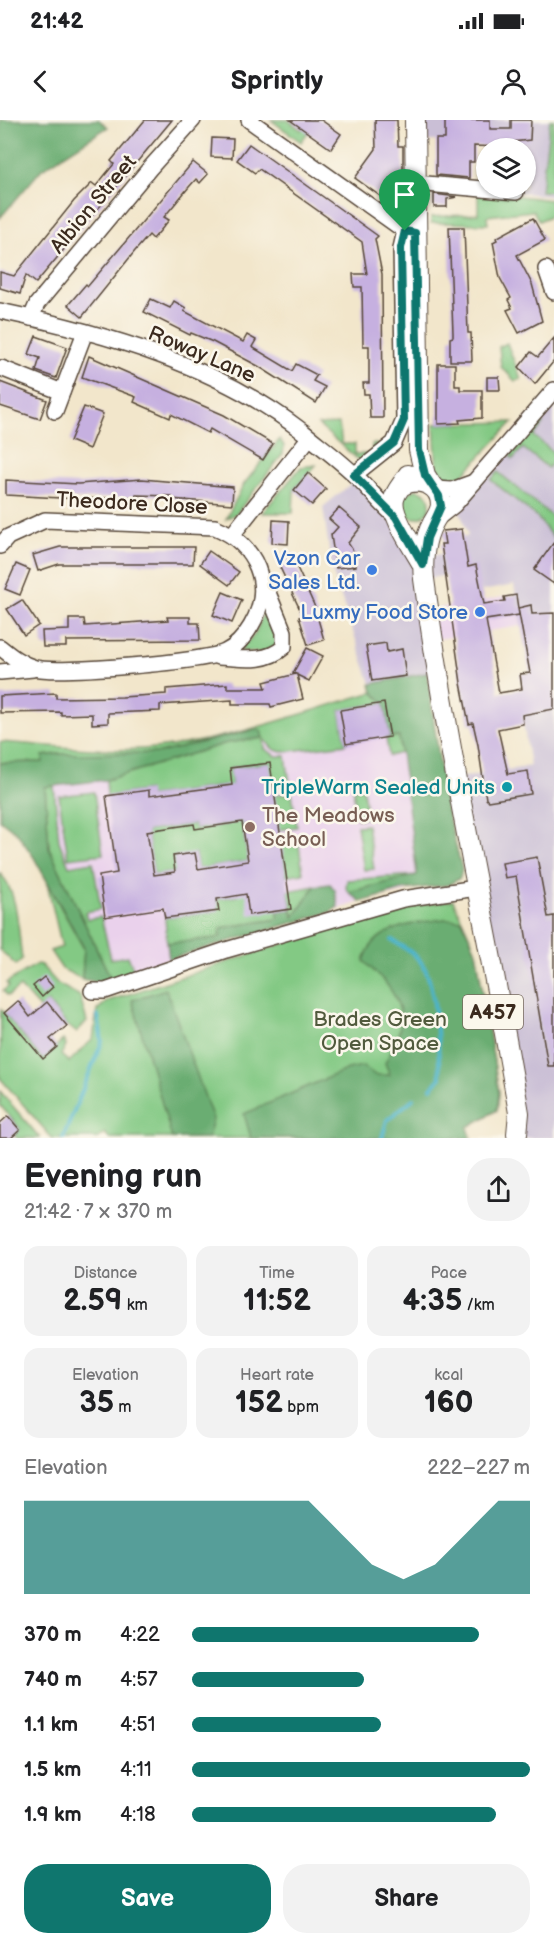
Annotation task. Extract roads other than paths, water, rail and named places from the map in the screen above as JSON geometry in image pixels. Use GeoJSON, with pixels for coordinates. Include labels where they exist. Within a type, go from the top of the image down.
{"type":"FeatureCollection","features":[{"type":"Feature","properties":{"kind":"main road"},"geometry":{"type":"LineString","coordinates":[[415,120],[415,183],[410,232],[419,450],[425,475],[441,506],[434,521],[417,529],[397,519],[394,498],[419,450]]}},
{"type":"Feature","properties":{"kind":"main road"},"geometry":{"type":"LineString","coordinates":[[401,486],[422,481],[433,488]]}},
{"type":"Feature","properties":{"kind":"main road","name":"A457"},"geometry":{"type":"LineString","coordinates":[[397,519],[423,565]]}},
{"type":"Feature","properties":{"kind":"main road","name":"A457"},"geometry":{"type":"LineString","coordinates":[[434,521],[427,538],[423,565],[437,672],[476,888],[493,958],[519,1113],[518,1136]]}},
{"type":"Feature","properties":{"kind":"street","name":"Albion Street"},"geometry":{"type":"LineString","coordinates":[[31,318],[38,304],[106,220],[193,120]]}},
{"type":"Feature","properties":{"kind":"street"},"geometry":{"type":"LineString","coordinates":[[249,120],[410,232],[401,248],[404,420],[394,443],[358,479]]}},
{"type":"Feature","properties":{"kind":"street"},"geometry":{"type":"LineString","coordinates":[[415,183],[476,188]]}},
{"type":"Feature","properties":{"kind":"street"},"geometry":{"type":"LineString","coordinates":[[546,269],[554,292]]}},
{"type":"Feature","properties":{"kind":"street","name":"Roway Lane"},"geometry":{"type":"LineString","coordinates":[[0,311],[85,332],[182,365],[232,388],[282,417],[309,438],[358,479],[397,519]]}},
{"type":"Feature","properties":{"kind":"street"},"geometry":{"type":"LineString","coordinates":[[55,411],[85,332]]}},
{"type":"Feature","properties":{"kind":"street"},"geometry":{"type":"LineString","coordinates":[[1,368],[62,392]]}},
{"type":"Feature","properties":{"kind":"street"},"geometry":{"type":"LineString","coordinates":[[434,521],[450,509],[477,481],[554,390]]}},
{"type":"Feature","properties":{"kind":"street","name":"Theodore Close"},"geometry":{"type":"LineString","coordinates":[[232,535],[309,438]]}},
{"type":"Feature","properties":{"kind":"street","name":"Roway Lane"},"geometry":{"type":"LineString","coordinates":[[358,479],[381,488],[401,486]]}},
{"type":"Feature","properties":{"kind":"street"},"geometry":{"type":"LineString","coordinates":[[433,488],[452,490],[477,481]]}},
{"type":"Feature","properties":{"kind":"street","name":"Theodore Close"},"geometry":{"type":"LineString","coordinates":[[0,546],[18,532],[45,520],[215,527],[232,535],[250,552],[260,572],[284,632],[284,647],[272,656],[261,659],[212,656]]}},
{"type":"Feature","properties":{"kind":"street","name":"Theodore Close"},"geometry":{"type":"LineString","coordinates":[[0,672],[35,668],[175,663],[226,652],[238,643],[257,616],[262,590],[260,572]]}},
{"type":"Feature","properties":{"kind":"street","name":"Theodore Close"},"geometry":{"type":"LineString","coordinates":[[0,647],[17,661],[35,668]]}},
{"type":"Feature","properties":{"kind":"street"},"geometry":{"type":"LineString","coordinates":[[92,991],[105,991],[226,950],[404,899],[476,888]]}},
{"type":"Feature","properties":{"kind":"waterway"},"geometry":{"type":"LineString","coordinates":[[392,940],[418,958],[424,967],[432,991],[440,1078],[431,1088]]}},
{"type":"Feature","properties":{"kind":"waterway"},"geometry":{"type":"LineString","coordinates":[[63,1138],[102,1042],[98,1016]]}},
{"type":"Feature","properties":{"kind":"waterway"},"geometry":{"type":"LineString","coordinates":[[382,1138],[387,1120],[413,1099]]}},
{"type":"Feature","properties":{"kind":"place","name":"Vzon Car Sales Ltd."},"geometry":{"type":"Point","coordinates":[372,570]}},
{"type":"Feature","properties":{"kind":"place","name":"Luxmy Food Store"},"geometry":{"type":"Point","coordinates":[480,612]}},
{"type":"Feature","properties":{"kind":"place","name":"TripleWarm Sealed Units"},"geometry":{"type":"Point","coordinates":[507,787]}},
{"type":"Feature","properties":{"kind":"place","name":"The Meadows School"},"geometry":{"type":"Point","coordinates":[250,827]}},
{"type":"Feature","properties":{"kind":"park label","name":"Brades Green Open Space"},"geometry":{"type":"Point","coordinates":[380,1031]}}]}
